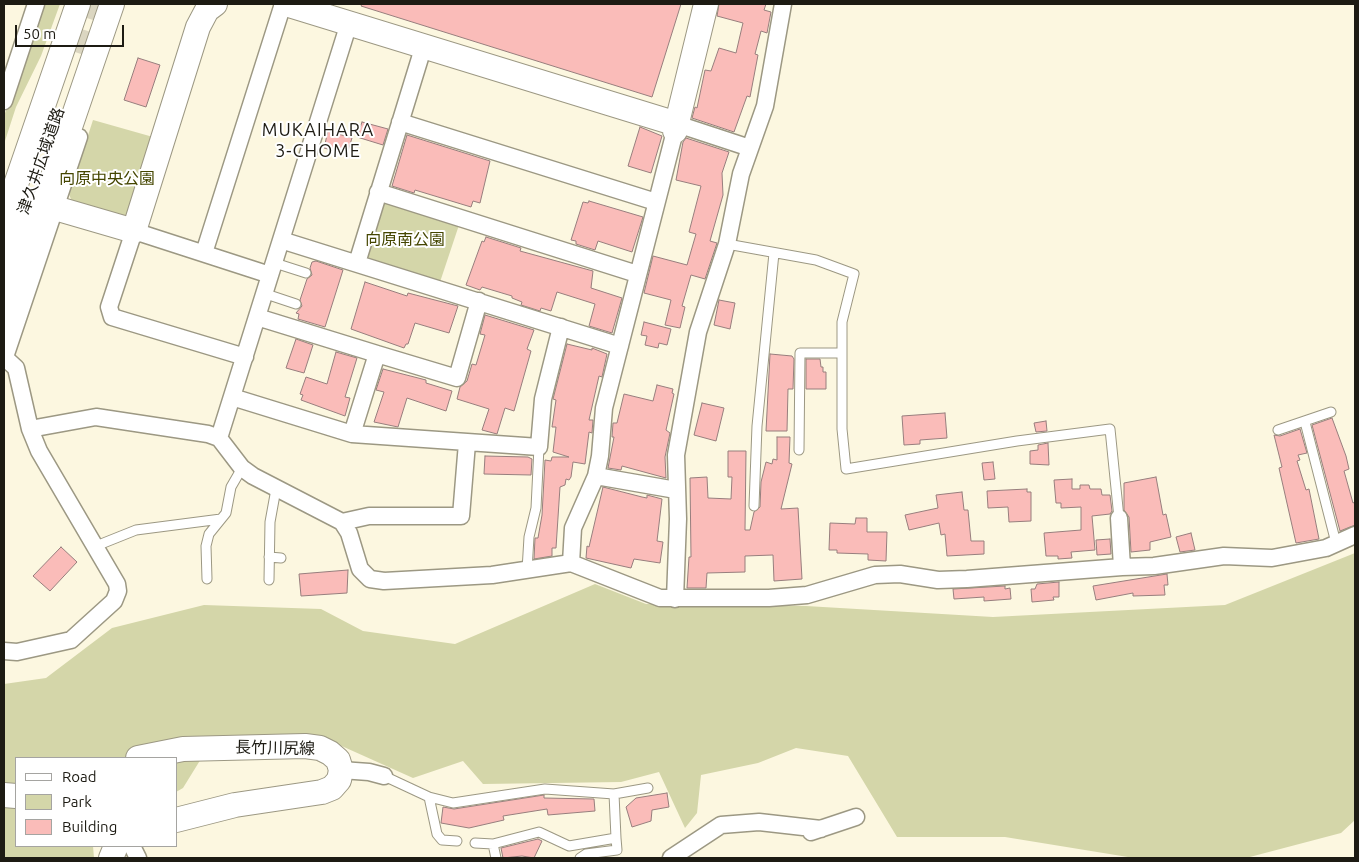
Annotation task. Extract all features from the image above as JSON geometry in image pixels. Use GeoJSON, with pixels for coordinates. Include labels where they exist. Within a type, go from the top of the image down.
{"type":"FeatureCollection","features":[{"type":"Feature","properties":{"kind":"main road"},"geometry":{"type":"LineString","coordinates":[[4,219],[72,46],[78,4]]}},
{"type":"Feature","properties":{"kind":"main road"},"geometry":{"type":"LineString","coordinates":[[55,208],[134,231],[198,27],[207,10],[214,4]]}},
{"type":"Feature","properties":{"kind":"main road"},"geometry":{"type":"LineString","coordinates":[[285,4],[424,45],[676,127],[706,4]]}},
{"type":"Feature","properties":{"kind":"main road"},"geometry":{"type":"LineString","coordinates":[[4,320],[111,5]]}},
{"type":"Feature","properties":{"kind":"main road","name":"津久井広域道路"},"geometry":{"type":"LineString","coordinates":[[4,268],[72,46]]}},
{"type":"Feature","properties":{"kind":"main road","name":"長竹川尻線"},"geometry":{"type":"LineString","coordinates":[[144,757],[183,750],[305,746],[320,748],[330,753],[338,760],[341,770]]}},
{"type":"Feature","properties":{"kind":"main road"},"geometry":{"type":"LineString","coordinates":[[178,819],[235,805],[322,792],[332,788],[339,780],[341,770]]}},
{"type":"Feature","properties":{"kind":"street"},"geometry":{"type":"LineString","coordinates":[[4,101],[36,4]]}},
{"type":"Feature","properties":{"kind":"street"},"geometry":{"type":"LineString","coordinates":[[204,253],[285,4]]}},
{"type":"Feature","properties":{"kind":"street"},"geometry":{"type":"LineString","coordinates":[[675,600],[676,455],[698,332],[727,244],[742,174],[765,106],[783,4]]}},
{"type":"Feature","properties":{"kind":"street"},"geometry":{"type":"LineString","coordinates":[[4,651],[17,652],[71,640],[114,601],[118,591],[117,584],[96,546],[39,451],[30,429],[16,368],[4,357],[99,75],[111,5]]}},
{"type":"Feature","properties":{"kind":"street"},"geometry":{"type":"LineString","coordinates":[[219,438],[257,317],[276,270],[281,240],[349,23]]}},
{"type":"Feature","properties":{"kind":"street"},"geometry":{"type":"LineString","coordinates":[[357,263],[424,45]]}},
{"type":"Feature","properties":{"kind":"street"},"geometry":{"type":"LineString","coordinates":[[4,187],[31,108],[72,46]]}},
{"type":"Feature","properties":{"kind":"street"},"geometry":{"type":"LineString","coordinates":[[400,122],[656,202]]}},
{"type":"Feature","properties":{"kind":"street"},"geometry":{"type":"LineString","coordinates":[[571,563],[573,528],[596,476],[600,456],[604,408],[676,127],[750,148]]}},
{"type":"Feature","properties":{"kind":"street"},"geometry":{"type":"LineString","coordinates":[[378,192],[637,274]]}},
{"type":"Feature","properties":{"kind":"street"},"geometry":{"type":"LineString","coordinates":[[244,357],[112,317],[109,307],[134,231],[204,253],[276,270]]}},
{"type":"Feature","properties":{"kind":"street"},"geometry":{"type":"LineString","coordinates":[[281,240],[620,346]]}},
{"type":"Feature","properties":{"kind":"street"},"geometry":{"type":"LineString","coordinates":[[257,317],[457,378],[479,301]]}},
{"type":"Feature","properties":{"kind":"street"},"geometry":{"type":"LineString","coordinates":[[232,397],[352,434],[466,443],[539,446],[543,399],[561,328]]}},
{"type":"Feature","properties":{"kind":"street"},"geometry":{"type":"LineString","coordinates":[[352,434],[377,354]]}},
{"type":"Feature","properties":{"kind":"street"},"geometry":{"type":"LineString","coordinates":[[30,429],[96,417],[200,432],[219,438],[242,468],[276,489],[342,522],[349,534],[360,568],[370,579],[384,581],[492,575],[571,563],[660,598],[675,600],[807,596],[875,575],[900,574],[938,580],[967,579],[1122,566],[1154,566],[1224,556],[1272,558],[1326,548],[1355,535]]}},
{"type":"Feature","properties":{"kind":"street"},"geometry":{"type":"LineString","coordinates":[[342,522],[369,516],[461,516],[466,443]]}},
{"type":"Feature","properties":{"kind":"street"},"geometry":{"type":"LineString","coordinates":[[596,476],[676,490]]}},
{"type":"Feature","properties":{"kind":"street"},"geometry":{"type":"LineString","coordinates":[[1119,518],[1122,566]]}},
{"type":"Feature","properties":{"kind":"street"},"geometry":{"type":"LineString","coordinates":[[341,770],[369,772],[384,776]]}},
{"type":"Feature","properties":{"kind":"street"},"geometry":{"type":"LineString","coordinates":[[803,836],[856,817]]}},
{"type":"Feature","properties":{"kind":"street"},"geometry":{"type":"LineString","coordinates":[[671,858],[721,825],[759,822],[821,829]]}},
{"type":"Feature","properties":{"kind":"lane"},"geometry":{"type":"LineString","coordinates":[[727,244],[816,260],[854,274],[842,322],[842,429],[846,469],[1017,440],[1110,429],[1119,518]]}},
{"type":"Feature","properties":{"kind":"lane"},"geometry":{"type":"LineString","coordinates":[[754,506],[757,426],[774,253]]}},
{"type":"Feature","properties":{"kind":"lane"},"geometry":{"type":"LineString","coordinates":[[276,270],[306,273]]}},
{"type":"Feature","properties":{"kind":"lane"},"geometry":{"type":"LineString","coordinates":[[272,296],[296,304]]}},
{"type":"Feature","properties":{"kind":"lane"},"geometry":{"type":"LineString","coordinates":[[799,450],[800,353],[842,353]]}},
{"type":"Feature","properties":{"kind":"lane"},"geometry":{"type":"LineString","coordinates":[[1278,430],[1331,412]]}},
{"type":"Feature","properties":{"kind":"lane"},"geometry":{"type":"LineString","coordinates":[[1305,422],[1336,543]]}},
{"type":"Feature","properties":{"kind":"lane"},"geometry":{"type":"LineString","coordinates":[[527,570],[529,537],[536,508],[539,446]]}},
{"type":"Feature","properties":{"kind":"lane"},"geometry":{"type":"LineString","coordinates":[[207,579],[206,546],[209,534],[226,513],[231,488],[242,468]]}},
{"type":"Feature","properties":{"kind":"lane"},"geometry":{"type":"LineString","coordinates":[[268,580],[270,522],[276,489]]}},
{"type":"Feature","properties":{"kind":"lane"},"geometry":{"type":"LineString","coordinates":[[96,546],[136,530],[221,519]]}},
{"type":"Feature","properties":{"kind":"lane"},"geometry":{"type":"LineString","coordinates":[[268,557],[281,558]]}},
{"type":"Feature","properties":{"kind":"lane"},"geometry":{"type":"LineString","coordinates":[[384,776],[429,797],[453,803],[545,789],[614,794],[648,788]]}},
{"type":"Feature","properties":{"kind":"lane"},"geometry":{"type":"LineString","coordinates":[[580,858],[586,854],[617,850],[614,794]]}},
{"type":"Feature","properties":{"kind":"lane"},"geometry":{"type":"LineString","coordinates":[[429,797],[437,834],[442,840],[457,841]]}},
{"type":"Feature","properties":{"kind":"lane"},"geometry":{"type":"LineString","coordinates":[[475,842],[493,844],[539,832],[569,846],[616,838]]}},
{"type":"Feature","properties":{"kind":"lane"},"geometry":{"type":"LineString","coordinates":[[493,844],[496,858]]}},
{"type":"Feature","properties":{"kind":"green space"},"geometry":{"type":"Polygon","coordinates":[[[42,4],[60,4],[41,56],[16,107],[4,144],[4,116],[42,4]]]}},
{"type":"Feature","properties":{"kind":"green space","name":"向原中央公園"},"geometry":{"type":"Polygon","coordinates":[[[93,120],[153,137],[130,214],[122,218],[72,202],[69,194],[93,120]]]}},
{"type":"Feature","properties":{"kind":"green space","name":"向原南公園"},"geometry":{"type":"Polygon","coordinates":[[[378,192],[461,219],[438,288],[357,263],[378,192]]]}},
{"type":"Feature","properties":{"kind":"green space"},"geometry":{"type":"Polygon","coordinates":[[[1355,553],[1355,820],[1341,833],[1246,858],[1134,858],[1005,837],[897,837],[848,756],[796,748],[758,763],[701,775],[697,813],[685,828],[659,772],[621,782],[483,784],[463,761],[413,778],[335,743],[212,741],[183,788],[178,791],[178,757],[15,757],[15,847],[93,847],[94,858],[4,858],[4,684],[46,678],[112,628],[204,605],[321,609],[363,631],[455,644],[595,584],[646,604],[806,606],[993,617],[1225,605],[1355,553]]]}},
{"type":"Feature","properties":{"kind":"building"},"geometry":{"type":"Polygon","coordinates":[[[362,4],[681,4],[652,97],[361,6],[362,4]]]}},
{"type":"Feature","properties":{"kind":"building"},"geometry":{"type":"Polygon","coordinates":[[[719,4],[766,4],[764,10],[771,12],[767,33],[761,31],[755,54],[758,55],[750,97],[747,96],[734,132],[692,118],[695,107],[697,108],[705,70],[711,71],[719,48],[736,53],[743,23],[717,16],[719,4]]]}},
{"type":"Feature","properties":{"kind":"building"},"geometry":{"type":"Polygon","coordinates":[[[138,58],[160,65],[146,107],[124,100],[138,58]]]}},
{"type":"Feature","properties":{"kind":"building"},"geometry":{"type":"Polygon","coordinates":[[[362,122],[388,129],[383,145],[357,137],[362,122]]]}},
{"type":"Feature","properties":{"kind":"building"},"geometry":{"type":"Polygon","coordinates":[[[640,127],[662,136],[651,173],[628,166],[640,127]]]}},
{"type":"Feature","properties":{"kind":"building"},"geometry":{"type":"Polygon","coordinates":[[[328,131],[352,138],[347,154],[324,148],[328,131]]]}},
{"type":"Feature","properties":{"kind":"building"},"geometry":{"type":"Polygon","coordinates":[[[407,135],[490,161],[480,203],[473,201],[471,207],[415,190],[414,193],[392,186],[407,135]]]}},
{"type":"Feature","properties":{"kind":"building"},"geometry":{"type":"Polygon","coordinates":[[[686,138],[729,152],[722,173],[723,195],[710,241],[717,243],[705,279],[691,275],[682,306],[685,307],[680,328],[665,325],[671,300],[644,293],[653,256],[687,265],[696,234],[689,232],[701,186],[676,180],[683,142],[686,138]]]}},
{"type":"Feature","properties":{"kind":"building"},"geometry":{"type":"Polygon","coordinates":[[[589,201],[643,217],[632,252],[598,241],[595,250],[576,244],[576,241],[571,240],[583,202],[588,203],[589,201]]]}},
{"type":"Feature","properties":{"kind":"building"},"geometry":{"type":"Polygon","coordinates":[[[486,237],[521,248],[520,251],[593,271],[591,288],[622,298],[612,333],[589,326],[595,304],[557,292],[551,311],[541,308],[540,311],[521,305],[522,302],[512,298],[512,296],[482,287],[480,290],[466,285],[482,241],[484,242],[486,237]]]}},
{"type":"Feature","properties":{"kind":"building"},"geometry":{"type":"Polygon","coordinates":[[[316,261],[343,270],[325,327],[298,319],[299,314],[296,313],[302,306],[300,300],[307,279],[312,275],[310,268],[312,262],[316,261]]]}},
{"type":"Feature","properties":{"kind":"building"},"geometry":{"type":"Polygon","coordinates":[[[365,282],[407,296],[408,293],[458,306],[449,333],[415,323],[408,344],[404,348],[351,329],[365,282]]]}},
{"type":"Feature","properties":{"kind":"building"},"geometry":{"type":"Polygon","coordinates":[[[719,300],[735,303],[730,329],[714,325],[719,300]]]}},
{"type":"Feature","properties":{"kind":"building"},"geometry":{"type":"Polygon","coordinates":[[[485,315],[534,330],[527,349],[531,351],[514,411],[505,408],[497,434],[482,430],[489,409],[457,399],[460,387],[467,381],[472,364],[476,365],[485,335],[480,334],[485,315]]]}},
{"type":"Feature","properties":{"kind":"building"},"geometry":{"type":"Polygon","coordinates":[[[644,322],[671,329],[667,345],[659,343],[658,348],[645,345],[647,336],[641,335],[644,322]]]}},
{"type":"Feature","properties":{"kind":"building"},"geometry":{"type":"Polygon","coordinates":[[[296,339],[313,345],[304,373],[286,368],[296,339]]]}},
{"type":"Feature","properties":{"kind":"building"},"geometry":{"type":"Polygon","coordinates":[[[567,344],[592,350],[592,348],[607,354],[602,377],[599,376],[589,420],[593,420],[592,433],[589,432],[585,464],[573,462],[571,477],[569,480],[566,479],[565,485],[560,487],[556,548],[552,548],[552,556],[534,559],[535,538],[538,538],[542,515],[545,460],[551,461],[552,457],[569,457],[553,452],[556,427],[552,427],[556,400],[553,399],[567,344]]]}},
{"type":"Feature","properties":{"kind":"building"},"geometry":{"type":"Polygon","coordinates":[[[336,352],[357,358],[345,397],[350,398],[345,416],[301,400],[303,395],[300,394],[306,377],[327,384],[336,352]]]}},
{"type":"Feature","properties":{"kind":"building"},"geometry":{"type":"Polygon","coordinates":[[[770,354],[792,356],[794,359],[793,389],[788,389],[787,431],[766,431],[770,354]]]}},
{"type":"Feature","properties":{"kind":"building"},"geometry":{"type":"Polygon","coordinates":[[[806,359],[820,359],[823,372],[826,372],[826,389],[806,389],[806,359]]]}},
{"type":"Feature","properties":{"kind":"building"},"geometry":{"type":"Polygon","coordinates":[[[383,369],[426,380],[426,383],[452,391],[446,411],[407,398],[398,427],[374,422],[384,392],[376,390],[383,369]]]}},
{"type":"Feature","properties":{"kind":"building"},"geometry":{"type":"Polygon","coordinates":[[[657,385],[673,389],[672,393],[674,394],[666,430],[670,433],[665,457],[666,478],[622,466],[621,470],[608,468],[614,437],[612,437],[613,423],[617,423],[624,394],[653,401],[657,385]]]}},
{"type":"Feature","properties":{"kind":"building"},"geometry":{"type":"Polygon","coordinates":[[[702,403],[724,408],[716,441],[694,435],[702,403]]]}},
{"type":"Feature","properties":{"kind":"building"},"geometry":{"type":"Polygon","coordinates":[[[945,413],[947,438],[920,440],[920,444],[904,445],[902,416],[945,413]]]}},
{"type":"Feature","properties":{"kind":"building"},"geometry":{"type":"Polygon","coordinates":[[[1332,418],[1346,456],[1349,469],[1344,471],[1353,503],[1355,502],[1355,525],[1340,531],[1312,425],[1332,418]]]}},
{"type":"Feature","properties":{"kind":"building"},"geometry":{"type":"Polygon","coordinates":[[[1046,421],[1047,431],[1036,432],[1034,423],[1046,421]]]}},
{"type":"Feature","properties":{"kind":"building"},"geometry":{"type":"Polygon","coordinates":[[[1300,429],[1307,453],[1298,455],[1300,460],[1297,461],[1306,490],[1309,489],[1319,539],[1296,543],[1279,468],[1282,467],[1274,435],[1280,436],[1300,429]]]}},
{"type":"Feature","properties":{"kind":"building"},"geometry":{"type":"Polygon","coordinates":[[[777,437],[790,437],[789,463],[792,464],[781,509],[798,508],[802,579],[774,581],[773,555],[745,556],[745,572],[707,573],[706,588],[687,588],[689,557],[691,557],[690,478],[707,477],[708,498],[731,499],[732,477],[728,477],[728,451],[746,451],[745,530],[750,530],[754,512],[760,507],[761,482],[766,462],[772,464],[773,459],[777,460],[777,437]]]}},
{"type":"Feature","properties":{"kind":"building"},"geometry":{"type":"Polygon","coordinates":[[[1048,443],[1049,465],[1030,464],[1030,451],[1038,450],[1038,445],[1048,443]]]}},
{"type":"Feature","properties":{"kind":"building"},"geometry":{"type":"Polygon","coordinates":[[[485,456],[528,457],[532,459],[531,475],[484,474],[485,456]]]}},
{"type":"Feature","properties":{"kind":"building"},"geometry":{"type":"Polygon","coordinates":[[[993,462],[995,479],[984,480],[982,463],[993,462]]]}},
{"type":"Feature","properties":{"kind":"building"},"geometry":{"type":"Polygon","coordinates":[[[1156,477],[1163,515],[1166,514],[1171,537],[1150,542],[1150,550],[1131,552],[1129,517],[1124,510],[1124,483],[1156,477]]]}},
{"type":"Feature","properties":{"kind":"building"},"geometry":{"type":"Polygon","coordinates":[[[1072,479],[1072,489],[1080,489],[1080,485],[1089,485],[1090,489],[1101,489],[1102,495],[1110,495],[1112,511],[1110,514],[1092,516],[1095,550],[1071,552],[1072,558],[1058,559],[1058,556],[1046,556],[1044,533],[1081,530],[1081,507],[1061,508],[1061,503],[1056,503],[1054,480],[1072,479]]]}},
{"type":"Feature","properties":{"kind":"building"},"geometry":{"type":"Polygon","coordinates":[[[603,487],[642,497],[647,498],[647,495],[662,499],[657,541],[663,542],[660,563],[634,559],[631,568],[586,558],[587,546],[589,547],[603,487]]]}},
{"type":"Feature","properties":{"kind":"building"},"geometry":{"type":"Polygon","coordinates":[[[1027,489],[1027,492],[1031,492],[1031,521],[1009,522],[1008,507],[988,508],[987,491],[1027,489]]]}},
{"type":"Feature","properties":{"kind":"building"},"geometry":{"type":"Polygon","coordinates":[[[962,492],[964,510],[968,510],[971,541],[984,541],[984,554],[947,556],[945,534],[941,535],[939,523],[909,530],[905,515],[938,508],[936,495],[962,492]]]}},
{"type":"Feature","properties":{"kind":"building"},"geometry":{"type":"Polygon","coordinates":[[[856,518],[867,518],[867,532],[887,532],[886,561],[868,560],[868,554],[837,553],[837,550],[829,550],[830,523],[855,524],[856,518]]]}},
{"type":"Feature","properties":{"kind":"building"},"geometry":{"type":"Polygon","coordinates":[[[1191,533],[1195,550],[1180,552],[1176,537],[1191,533]]]}},
{"type":"Feature","properties":{"kind":"building"},"geometry":{"type":"Polygon","coordinates":[[[1110,539],[1111,554],[1097,555],[1096,540],[1110,539]]]}},
{"type":"Feature","properties":{"kind":"building"},"geometry":{"type":"Polygon","coordinates":[[[61,547],[77,562],[50,591],[33,576],[61,547]]]}},
{"type":"Feature","properties":{"kind":"building"},"geometry":{"type":"Polygon","coordinates":[[[348,570],[347,593],[301,596],[299,574],[348,570]]]}},
{"type":"Feature","properties":{"kind":"building"},"geometry":{"type":"Polygon","coordinates":[[[1167,574],[1168,585],[1164,585],[1165,595],[1133,596],[1133,593],[1096,600],[1093,586],[1167,574]]]}},
{"type":"Feature","properties":{"kind":"building"},"geometry":{"type":"Polygon","coordinates":[[[1059,582],[1059,597],[1053,597],[1054,600],[1032,602],[1031,589],[1035,589],[1037,584],[1059,582]]]}},
{"type":"Feature","properties":{"kind":"building"},"geometry":{"type":"Polygon","coordinates":[[[1005,586],[1005,589],[1010,588],[1011,599],[984,601],[984,597],[954,599],[953,589],[1005,586]]]}},
{"type":"Feature","properties":{"kind":"building"},"geometry":{"type":"Polygon","coordinates":[[[667,793],[669,807],[652,810],[651,821],[632,827],[626,807],[636,798],[667,793]]]}},
{"type":"Feature","properties":{"kind":"building"},"geometry":{"type":"Polygon","coordinates":[[[544,795],[544,798],[594,799],[595,811],[548,815],[547,809],[503,816],[504,820],[469,828],[441,823],[443,807],[454,809],[544,795]]]}},
{"type":"Feature","properties":{"kind":"building"},"geometry":{"type":"Polygon","coordinates":[[[538,839],[542,841],[534,858],[522,856],[503,858],[501,848],[538,839]]]}},
{"type":"Feature","properties":{"kind":"tunnel"},"geometry":{"type":"LineString","coordinates":[[78,53],[94,4]]}},
{"type":"Feature","properties":{"kind":"district","name":"MUKAIHARA 3-CHOME"},"geometry":{"type":"Point","coordinates":[318,140]}}]}
